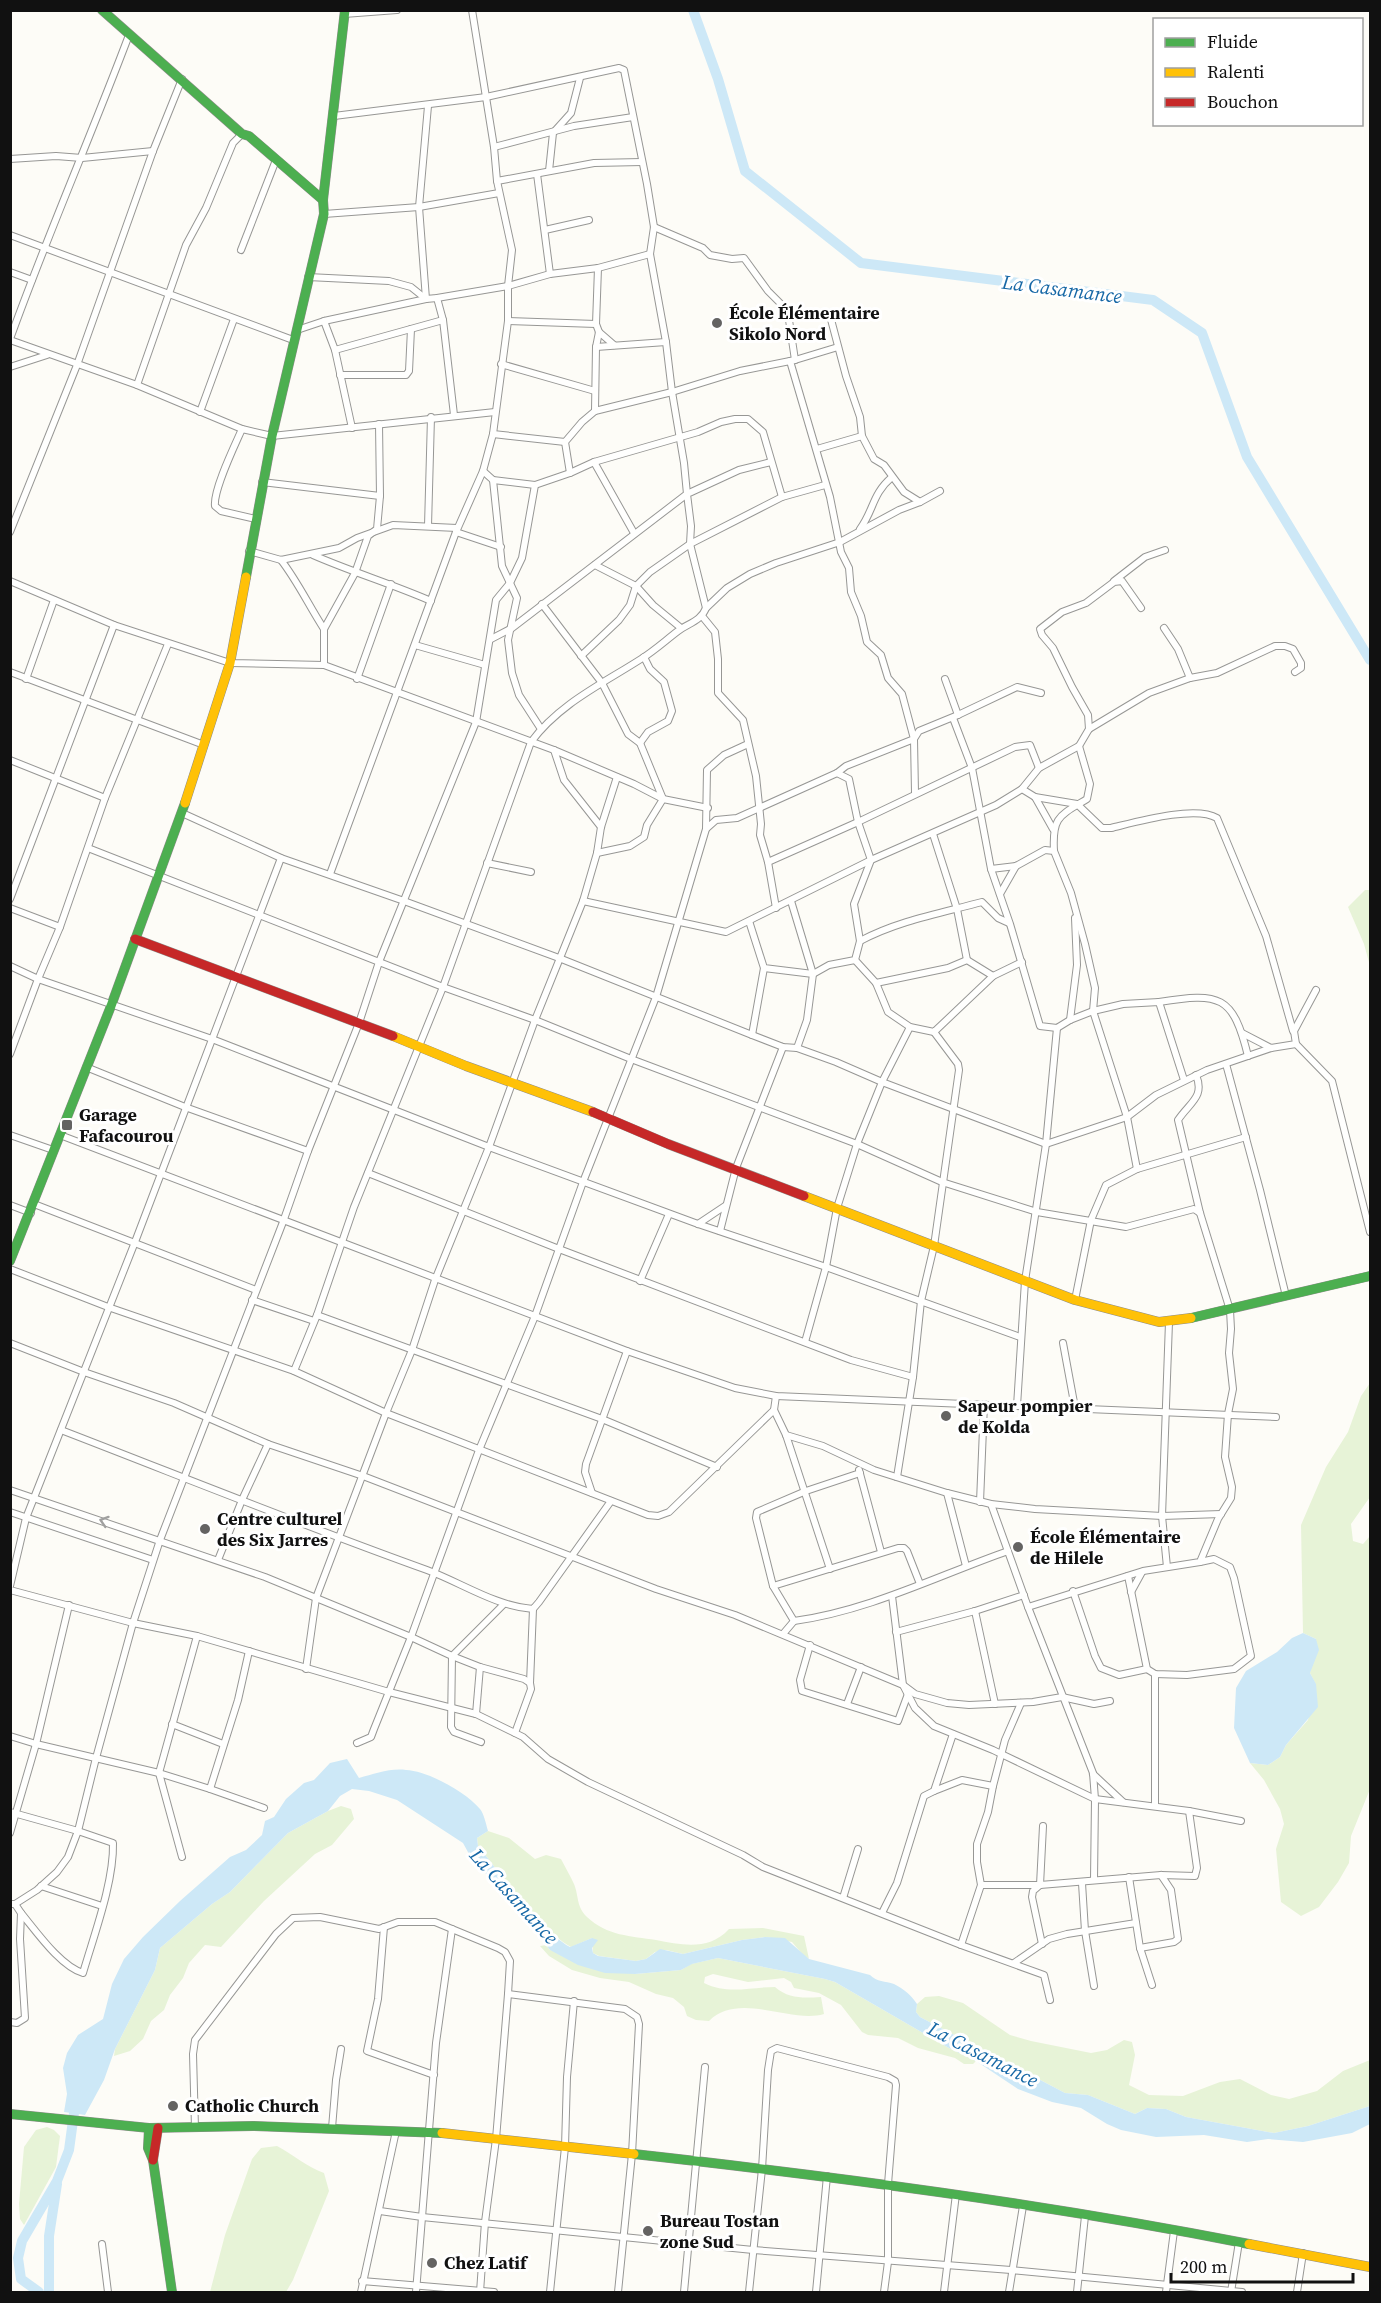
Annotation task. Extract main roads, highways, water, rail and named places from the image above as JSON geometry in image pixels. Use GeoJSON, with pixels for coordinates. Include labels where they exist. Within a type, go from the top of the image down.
{"type":"FeatureCollection","features":[{"type":"Feature","properties":{"kind":"main road"},"geometry":{"type":"LineString","coordinates":[[102,10],[242,134],[249,136],[323,200]]}},
{"type":"Feature","properties":{"kind":"main road"},"geometry":{"type":"LineString","coordinates":[[10,1261],[111,1006],[182,813],[230,663],[262,482],[293,340],[324,214],[323,200],[345,12]]}},
{"type":"Feature","properties":{"kind":"main road"},"geometry":{"type":"LineString","coordinates":[[135,939],[512,1084],[609,1118],[668,1144],[736,1168],[1074,1300],[1159,1322],[1169,1322],[1230,1310],[1371,1276]]}},
{"type":"Feature","properties":{"kind":"main road"},"geometry":{"type":"LineString","coordinates":[[13,2114],[127,2127],[254,2126],[429,2132],[696,2161],[956,2194],[1174,2230],[1371,2267]]}},
{"type":"Feature","properties":{"kind":"main road"},"geometry":{"type":"LineString","coordinates":[[127,2127],[136,2132],[148,2148],[153,2160]]}},
{"type":"Feature","properties":{"kind":"main road"},"geometry":{"type":"LineString","coordinates":[[148,2148],[153,2128]]}},
{"type":"Feature","properties":{"kind":"main road"},"geometry":{"type":"LineString","coordinates":[[153,2128],[153,2160],[172,2292]]}},
{"type":"Feature","properties":{"kind":"water"},"geometry":{"type":"Polygon","coordinates":[[[1303,1633],[1316,1639],[1319,1650],[1310,1673],[1316,1684],[1318,1707],[1286,1745],[1280,1757],[1268,1765],[1250,1763],[1234,1728],[1236,1688],[1246,1671],[1277,1652],[1292,1638],[1303,1633]]]}},
{"type":"Feature","properties":{"kind":"water"},"geometry":{"type":"Polygon","coordinates":[[[347,1759],[359,1778],[394,1770],[415,1771],[435,1778],[474,1802],[483,1814],[488,1831],[477,1838],[478,1846],[534,1915],[558,1939],[570,1947],[592,1938],[598,1940],[592,1948],[593,1953],[598,1956],[636,1961],[646,1959],[660,1949],[683,1954],[742,1940],[765,1937],[785,1938],[809,1959],[870,1975],[898,1986],[915,2001],[916,2012],[920,2017],[1065,2093],[1088,2095],[1135,2114],[1147,2108],[1166,2109],[1186,2117],[1274,2133],[1308,2126],[1370,2106],[1370,2124],[1352,2133],[1303,2142],[1268,2139],[1247,2142],[1204,2135],[1156,2137],[1121,2130],[1081,2108],[1052,2102],[1018,2089],[976,2061],[949,2048],[835,1982],[718,1958],[692,1964],[681,1970],[635,1974],[605,1973],[578,1965],[550,1950],[499,1884],[475,1865],[463,1843],[397,1800],[369,1791],[352,1789],[340,1796],[328,1811],[288,1833],[230,1892],[212,1904],[160,1948],[155,1970],[115,2049],[104,2080],[85,2115],[64,2112],[67,2094],[63,2068],[67,2053],[78,2035],[103,2019],[112,1984],[124,1959],[180,1901],[230,1857],[246,1850],[262,1835],[265,1821],[274,1817],[286,1799],[304,1783],[314,1780],[330,1763],[347,1759]]]}},
{"type":"Feature","properties":{"kind":"waterway","name":"La Casamance"},"geometry":{"type":"LineString","coordinates":[[693,10],[718,79],[745,171],[861,263],[1153,300],[1202,333],[1247,457],[1370,660]]}},
{"type":"Feature","properties":{"kind":"waterway","name":"La Casamance"},"geometry":{"type":"LineString","coordinates":[[39,2292],[21,2279],[18,2258],[22,2241],[57,2181],[69,2150],[74,2113]]}},
{"type":"Feature","properties":{"kind":"waterway"},"geometry":{"type":"LineString","coordinates":[[49,2292],[49,2236],[57,2184]]}},
{"type":"Feature","properties":{"kind":"place","name":"École Élémentaire Sikolo Nord"},"geometry":{"type":"Point","coordinates":[717,323]}},
{"type":"Feature","properties":{"kind":"place","name":"Garage Fafacourou"},"geometry":{"type":"Point","coordinates":[67,1125]}},
{"type":"Feature","properties":{"kind":"place","name":"Sapeur pompier de Kolda"},"geometry":{"type":"Point","coordinates":[946,1416]}},
{"type":"Feature","properties":{"kind":"place","name":"Centre culturel des Six Jarres"},"geometry":{"type":"Point","coordinates":[205,1529]}},
{"type":"Feature","properties":{"kind":"place","name":"École Élémentaire de Hilele"},"geometry":{"type":"Point","coordinates":[1018,1547]}},
{"type":"Feature","properties":{"kind":"place","name":"Catholic Church"},"geometry":{"type":"Point","coordinates":[173,2106]}},
{"type":"Feature","properties":{"kind":"place","name":"Bureau Tostan zone Sud"},"geometry":{"type":"Point","coordinates":[648,2231]}},
{"type":"Feature","properties":{"kind":"place","name":"Chez Latif"},"geometry":{"type":"Point","coordinates":[432,2263]}}]}
